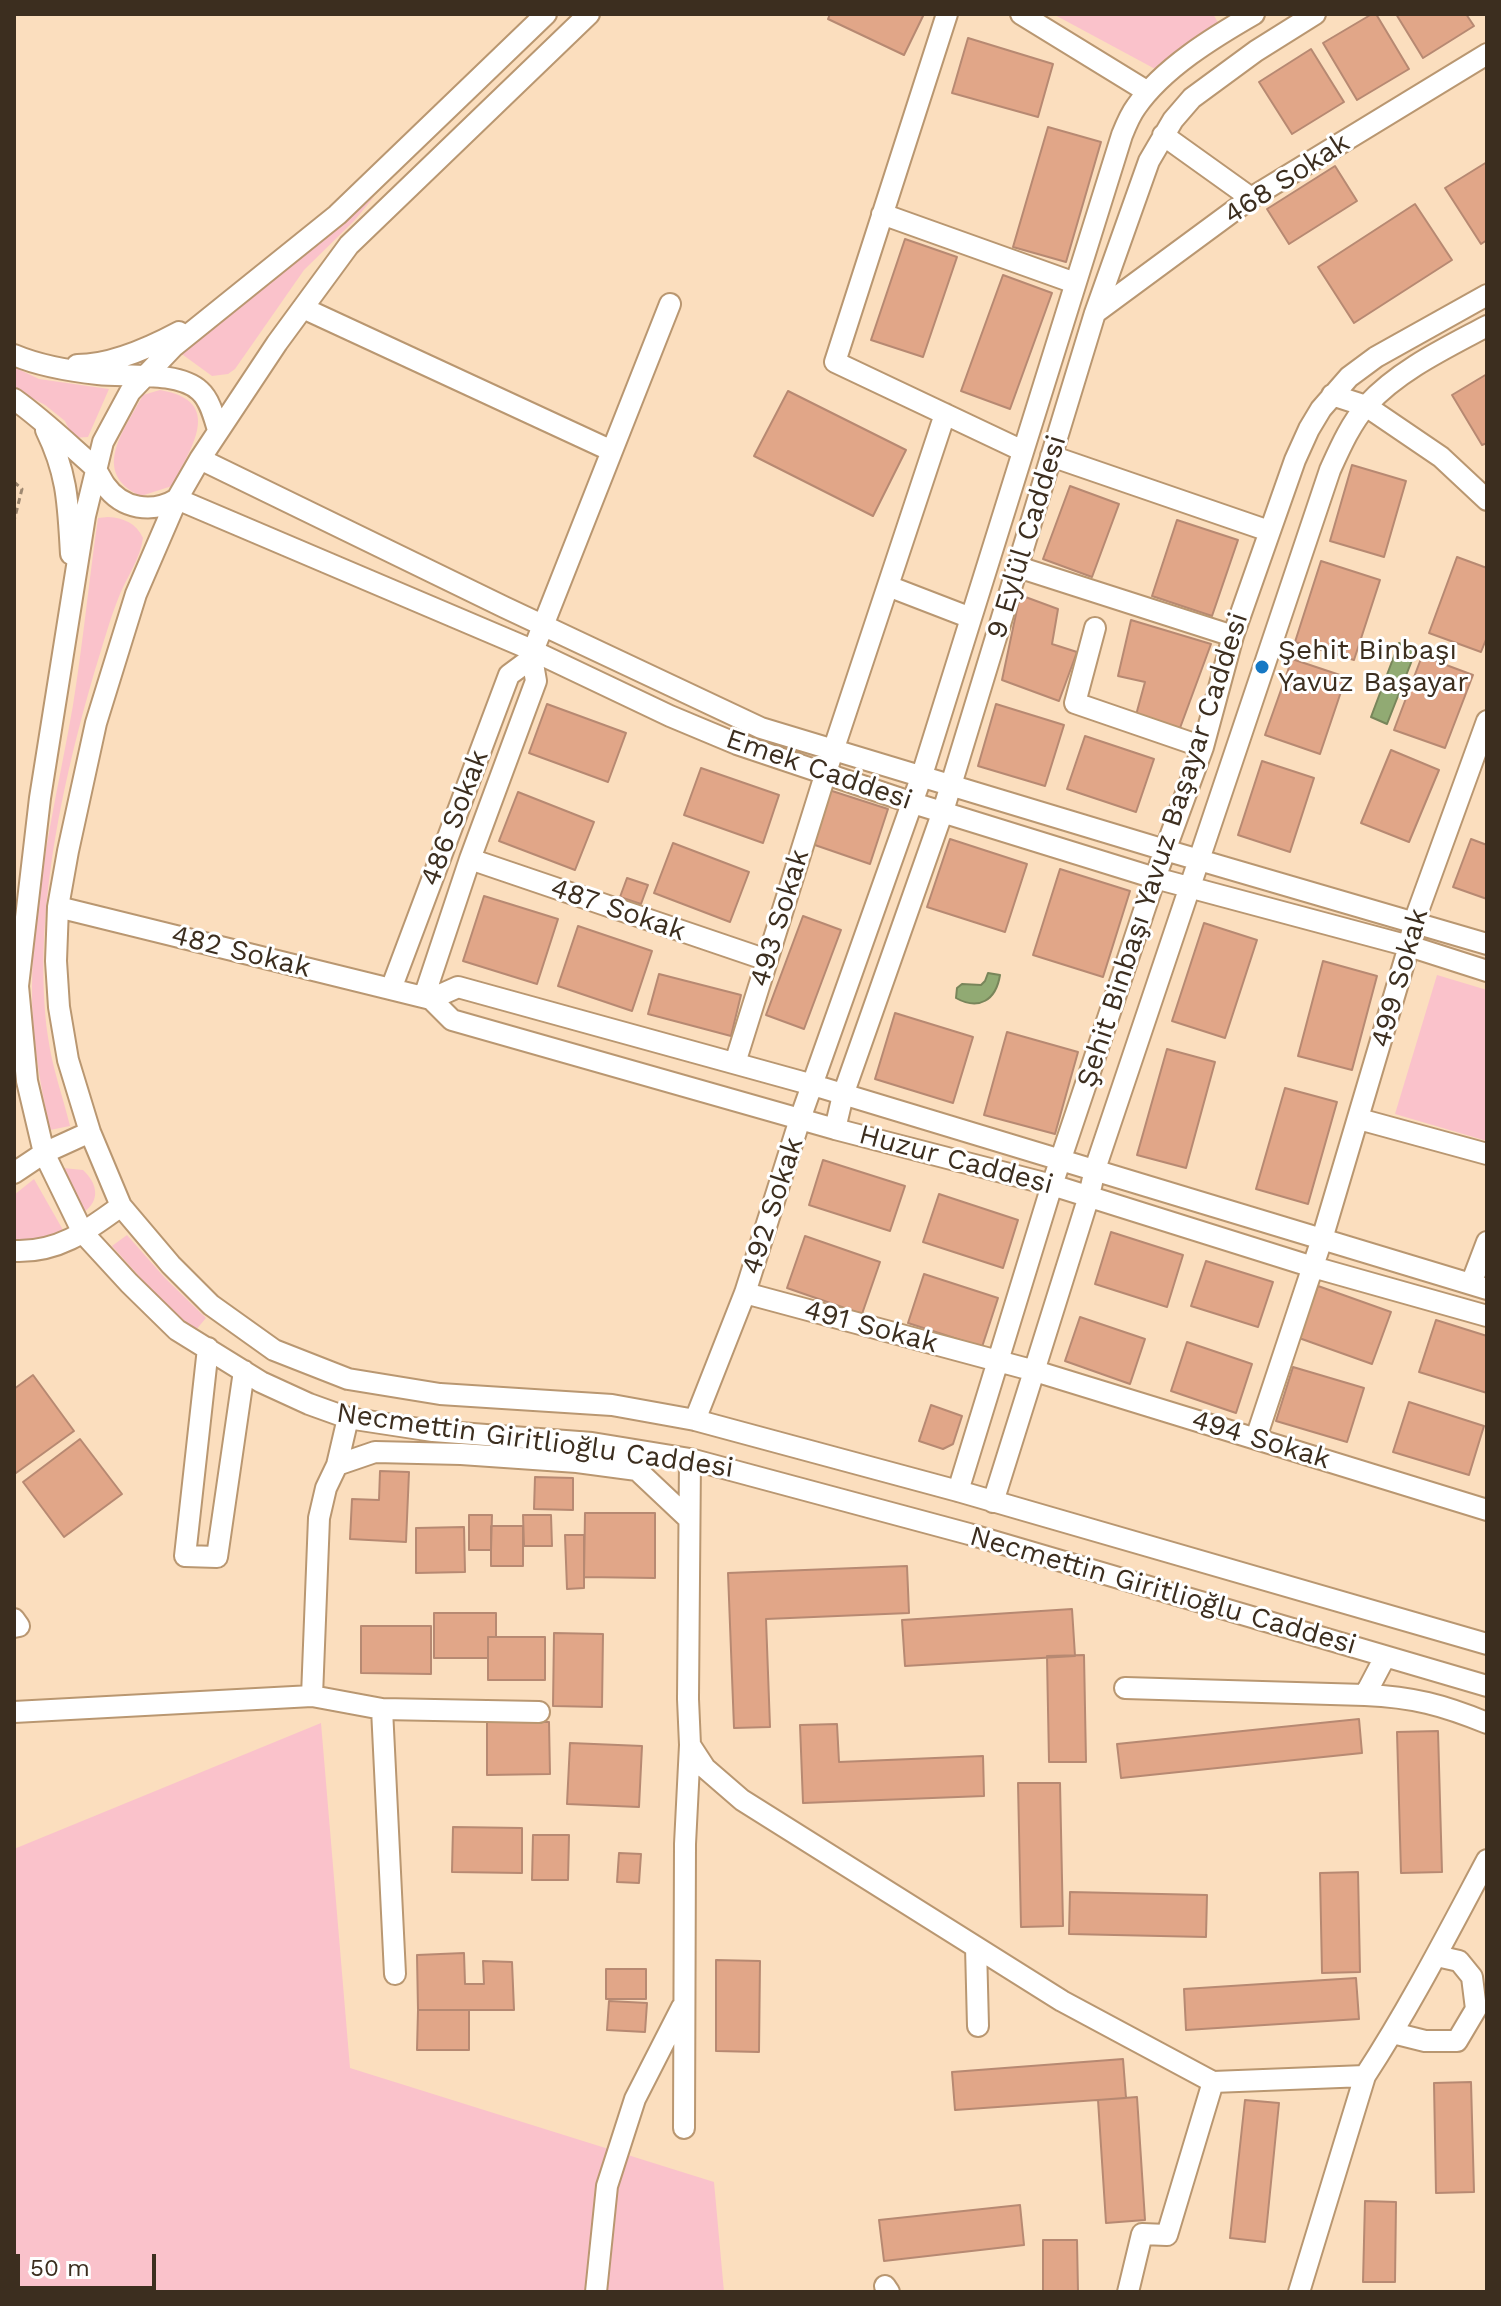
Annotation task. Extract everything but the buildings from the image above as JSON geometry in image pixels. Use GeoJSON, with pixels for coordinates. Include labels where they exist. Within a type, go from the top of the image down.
{"type":"FeatureCollection","features":[{"type":"Feature","properties":{"kind":"street","name":"Necmettin Giritlioğlu Caddesi"},"geometry":{"type":"LineString","coordinates":[[546,14],[337,215],[173,347],[130,392],[103,442],[95,468],[40,798],[18,986],[27,1081],[44,1153],[83,1233],[177,1330],[244,1371],[309,1404],[348,1418],[433,1431],[592,1443],[690,1459],[969,1534],[1487,1686]]}},
{"type":"Feature","properties":{"kind":"street","name":"Necmettin Giritlioğlu Caddesi"},"geometry":{"type":"LineString","coordinates":[[589,14],[349,245],[200,459],[177,499],[136,594],[96,723],[68,851],[58,907],[56,961],[59,1007],[68,1060],[90,1132],[121,1206],[171,1265],[211,1305],[274,1350],[348,1379],[440,1394],[612,1405],[695,1420],[958,1491],[1487,1644]]}},
{"type":"Feature","properties":{"kind":"street"},"geometry":{"type":"LineString","coordinates":[[947,14],[835,362],[1023,451]]}},
{"type":"Feature","properties":{"kind":"street"},"geometry":{"type":"LineString","coordinates":[[1021,14],[1148,92]]}},
{"type":"Feature","properties":{"kind":"street","name":"9 Eylül Caddesi"},"geometry":{"type":"LineString","coordinates":[[835,1129],[843,1095],[952,785],[1095,313],[1149,161],[1163,135],[1192,98],[1256,51],[1315,14]]}},
{"type":"Feature","properties":{"kind":"street","name":"9 Eylül Caddesi"},"geometry":{"type":"LineString","coordinates":[[800,1119],[913,803],[1122,135],[1135,108],[1148,92],[1204,45],[1245,16]]}},
{"type":"Feature","properties":{"kind":"street","name":"468 Sokak"},"geometry":{"type":"LineString","coordinates":[[1095,313],[1251,198],[1487,54]]}},
{"type":"Feature","properties":{"kind":"street"},"geometry":{"type":"LineString","coordinates":[[1163,135],[1251,198]]}},
{"type":"Feature","properties":{"kind":"street"},"geometry":{"type":"LineString","coordinates":[[882,214],[1075,283]]}},
{"type":"Feature","properties":{"kind":"street","name":"Şehit Binbaşı Yavuz Başayar Caddesi"},"geometry":{"type":"LineString","coordinates":[[958,1491],[1052,1185],[1155,878],[1203,747],[1233,636],[1309,429],[1332,395],[1349,377],[1376,357],[1487,295]]}},
{"type":"Feature","properties":{"kind":"street"},"geometry":{"type":"LineString","coordinates":[[533,654],[670,304]]}},
{"type":"Feature","properties":{"kind":"street"},"geometry":{"type":"LineString","coordinates":[[303,308],[612,451]]}},
{"type":"Feature","properties":{"kind":"street"},"geometry":{"type":"LineString","coordinates":[[24,359],[82,365],[121,357],[148,347],[214,313]]}},
{"type":"Feature","properties":{"kind":"street","name":"Şehit Binbaşı Yavuz Başayar Caddesi"},"geometry":{"type":"LineString","coordinates":[[993,1502],[1095,1169],[1330,470],[1344,439],[1366,406],[1430,356],[1487,326]]}},
{"type":"Feature","properties":{"kind":"street"},"geometry":{"type":"LineString","coordinates":[[24,359],[97,374],[162,377],[191,384],[203,393],[218,430]]}},
{"type":"Feature","properties":{"kind":"street"},"geometry":{"type":"LineString","coordinates":[[1332,395],[1366,406],[1441,457],[1487,500]]}},
{"type":"Feature","properties":{"kind":"street"},"geometry":{"type":"LineString","coordinates":[[14,399],[95,468],[112,494],[126,504],[154,508],[177,499]]}},
{"type":"Feature","properties":{"kind":"street","name":"493 Sokak"},"geometry":{"type":"LineString","coordinates":[[735,1063],[833,750],[945,414]]}},
{"type":"Feature","properties":{"kind":"street"},"geometry":{"type":"LineString","coordinates":[[41,419],[58,454],[67,488],[72,571],[70,615]]}},
{"type":"Feature","properties":{"kind":"street"},"geometry":{"type":"LineString","coordinates":[[1051,456],[1269,531]]}},
{"type":"Feature","properties":{"kind":"street","name":"Emek Caddesi"},"geometry":{"type":"LineString","coordinates":[[200,459],[761,728],[1487,944]]}},
{"type":"Feature","properties":{"kind":"street","name":"Emek Caddesi"},"geometry":{"type":"LineString","coordinates":[[177,499],[737,744],[913,803],[1155,878],[1409,946],[1487,971]]}},
{"type":"Feature","properties":{"kind":"street"},"geometry":{"type":"LineString","coordinates":[[1018,567],[1233,636]]}},
{"type":"Feature","properties":{"kind":"street"},"geometry":{"type":"LineString","coordinates":[[888,586],[971,618]]}},
{"type":"Feature","properties":{"kind":"street"},"geometry":{"type":"LineString","coordinates":[[1095,628],[1075,703],[1203,747]]}},
{"type":"Feature","properties":{"kind":"street","name":"486 Sokak"},"geometry":{"type":"LineString","coordinates":[[427,998],[470,859],[536,681],[533,654]]}},
{"type":"Feature","properties":{"kind":"street","name":"486 Sokak"},"geometry":{"type":"LineString","coordinates":[[391,989],[509,675],[533,654]]}},
{"type":"Feature","properties":{"kind":"street","name":"499 Sokak"},"geometry":{"type":"LineString","coordinates":[[1256,1438],[1359,1119],[1414,922],[1487,721]]}},
{"type":"Feature","properties":{"kind":"street","name":"487 Sokak"},"geometry":{"type":"LineString","coordinates":[[470,859],[767,960]]}},
{"type":"Feature","properties":{"kind":"street","name":"482 Sokak"},"geometry":{"type":"LineString","coordinates":[[58,907],[427,998]]}},
{"type":"Feature","properties":{"kind":"street"},"geometry":{"type":"LineString","coordinates":[[14,1017],[18,986]]}},
{"type":"Feature","properties":{"kind":"street","name":"Huzur Caddesi"},"geometry":{"type":"LineString","coordinates":[[1479,1286],[813,1085],[458,987],[427,998],[452,1020],[835,1129],[1052,1185],[1313,1267],[1487,1316]]}},
{"type":"Feature","properties":{"kind":"street","name":"492 Sokak"},"geometry":{"type":"LineString","coordinates":[[695,1420],[745,1293],[800,1119]]}},
{"type":"Feature","properties":{"kind":"street"},"geometry":{"type":"LineString","coordinates":[[1359,1119],[1487,1154]]}},
{"type":"Feature","properties":{"kind":"street"},"geometry":{"type":"LineString","coordinates":[[14,1173],[44,1153],[90,1132]]}},
{"type":"Feature","properties":{"kind":"street"},"geometry":{"type":"LineString","coordinates":[[14,1251],[54,1248],[83,1233],[121,1206]]}},
{"type":"Feature","properties":{"kind":"street"},"geometry":{"type":"LineString","coordinates":[[1479,1286],[1487,1242]]}},
{"type":"Feature","properties":{"kind":"street","name":"491 Sokak"},"geometry":{"type":"LineString","coordinates":[[745,1293],[1035,1371]]}},
{"type":"Feature","properties":{"kind":"street"},"geometry":{"type":"LineString","coordinates":[[208,1348],[185,1556],[217,1557],[244,1371]]}},
{"type":"Feature","properties":{"kind":"street","name":"494 Sokak"},"geometry":{"type":"LineString","coordinates":[[1035,1371],[1487,1510]]}},
{"type":"Feature","properties":{"kind":"street"},"geometry":{"type":"LineString","coordinates":[[312,1696],[319,1518],[326,1488],[337,1465],[348,1418]]}},
{"type":"Feature","properties":{"kind":"street"},"geometry":{"type":"LineString","coordinates":[[337,1465],[375,1452],[389,1452],[577,1462],[637,1470],[689,1519]]}},
{"type":"Feature","properties":{"kind":"street"},"geometry":{"type":"LineString","coordinates":[[684,2128],[685,1844],[690,1745],[690,1459]]}},
{"type":"Feature","properties":{"kind":"street"},"geometry":{"type":"LineString","coordinates":[[14,1619],[19,1626],[14,1627]]}},
{"type":"Feature","properties":{"kind":"street"},"geometry":{"type":"LineString","coordinates":[[1365,1695],[1385,1657]]}},
{"type":"Feature","properties":{"kind":"street"},"geometry":{"type":"LineString","coordinates":[[1125,1688],[1402,1697],[1447,1707],[1487,1723]]}},
{"type":"Feature","properties":{"kind":"street"},"geometry":{"type":"LineString","coordinates":[[14,1712],[312,1696],[382,1709],[539,1712]]}},
{"type":"Feature","properties":{"kind":"street"},"geometry":{"type":"LineString","coordinates":[[382,1709],[395,1974]]}},
{"type":"Feature","properties":{"kind":"street"},"geometry":{"type":"LineString","coordinates":[[690,1745],[705,1768],[742,1800],[1062,2001],[1213,2082],[1365,2076]]}},
{"type":"Feature","properties":{"kind":"street"},"geometry":{"type":"LineString","coordinates":[[1299,2292],[1365,2076],[1437,1956],[1487,1860]]}},
{"type":"Feature","properties":{"kind":"street"},"geometry":{"type":"LineString","coordinates":[[976,1947],[978,2026]]}},
{"type":"Feature","properties":{"kind":"street"},"geometry":{"type":"LineString","coordinates":[[1393,2033],[1425,2041],[1457,2041],[1476,2009],[1472,1977],[1459,1961],[1437,1956]]}},
{"type":"Feature","properties":{"kind":"street"},"geometry":{"type":"LineString","coordinates":[[596,2292],[607,2186],[635,2099],[684,2003]]}},
{"type":"Feature","properties":{"kind":"street"},"geometry":{"type":"LineString","coordinates":[[1128,2292],[1142,2234],[1167,2235],[1213,2082]]}},
{"type":"Feature","properties":{"kind":"path"},"geometry":{"type":"LineString","coordinates":[[14,482],[22,489],[14,521]]}},
{"type":"Feature","properties":{"kind":"shaded area"},"geometry":{"type":"Polygon","coordinates":[[[1053,14],[1213,14],[1219,24],[1157,70],[1053,14]]]}},
{"type":"Feature","properties":{"kind":"shaded area"},"geometry":{"type":"Polygon","coordinates":[[[374,197],[304,270],[235,369],[228,374],[212,376],[179,352],[230,315],[374,197]]]}},
{"type":"Feature","properties":{"kind":"shaded area"},"geometry":{"type":"Polygon","coordinates":[[[14,367],[39,379],[109,389],[88,437],[73,438],[65,421],[45,405],[14,388],[14,367]]]}},
{"type":"Feature","properties":{"kind":"shaded area"},"geometry":{"type":"Polygon","coordinates":[[[160,390],[180,396],[192,404],[198,415],[198,428],[172,486],[141,496],[125,486],[117,475],[114,463],[116,450],[143,395],[160,390]]]}},
{"type":"Feature","properties":{"kind":"shaded area"},"geometry":{"type":"Polygon","coordinates":[[[98,518],[129,522],[143,538],[137,560],[116,603],[95,670],[71,758],[53,852],[47,899],[44,992],[50,1048],[70,1126],[50,1130],[33,1023],[33,951],[47,845],[73,705],[98,518]]]}},
{"type":"Feature","properties":{"kind":"shaded area"},"geometry":{"type":"Polygon","coordinates":[[[1399,643],[1416,650],[1387,724],[1371,717],[1399,643]]]}},
{"type":"Feature","properties":{"kind":"shaded area"},"geometry":{"type":"Polygon","coordinates":[[[988,973],[1000,975],[995,991],[985,1001],[972,1003],[956,998],[957,988],[962,984],[981,985],[988,973]]]}},
{"type":"Feature","properties":{"kind":"shaded area"},"geometry":{"type":"Polygon","coordinates":[[[1437,975],[1487,990],[1487,1141],[1395,1114],[1437,975]]]}},
{"type":"Feature","properties":{"kind":"shaded area"},"geometry":{"type":"Polygon","coordinates":[[[63,1168],[83,1170],[94,1186],[95,1197],[84,1212],[63,1168]]]}},
{"type":"Feature","properties":{"kind":"shaded area"},"geometry":{"type":"Polygon","coordinates":[[[34,1179],[63,1230],[40,1239],[14,1240],[14,1195],[34,1179]]]}},
{"type":"Feature","properties":{"kind":"shaded area"},"geometry":{"type":"Polygon","coordinates":[[[127,1235],[206,1318],[195,1331],[154,1293],[112,1246],[127,1235]]]}},
{"type":"Feature","properties":{"kind":"shaded area"},"geometry":{"type":"Polygon","coordinates":[[[321,1723],[350,2068],[714,2182],[724,2292],[14,2292],[14,1849],[321,1723]]]}},
{"type":"Feature","properties":{"kind":"place","name":"Şehit Binbaşı Yavuz Başayar"},"geometry":{"type":"Point","coordinates":[1262,667]}}]}
